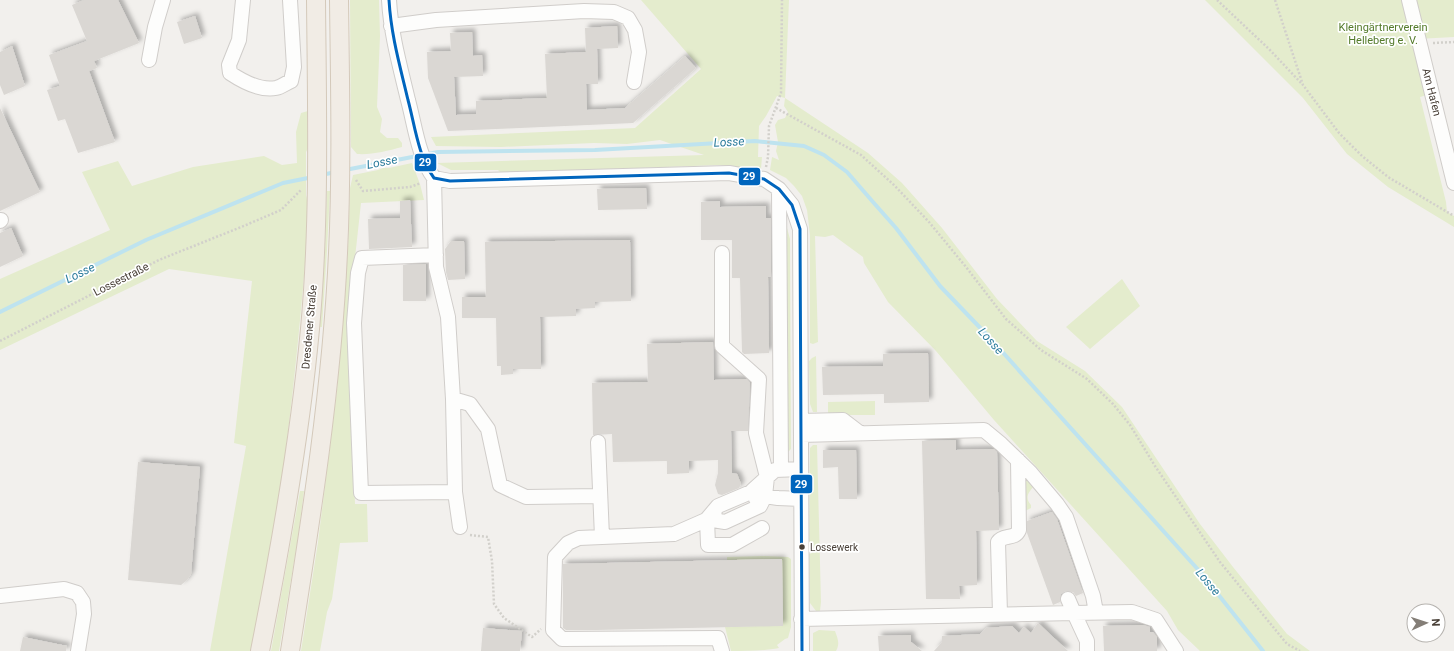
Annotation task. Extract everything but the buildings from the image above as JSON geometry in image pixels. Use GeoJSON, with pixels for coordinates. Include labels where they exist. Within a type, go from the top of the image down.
{"type":"FeatureCollection","features":[{"type":"Feature","properties":{"kind":"main road","name":"Dresdener Straße"},"geometry":{"type":"LineString","coordinates":[[260,651],[287,509],[310,328],[311,190],[318,151],[316,0]]}},
{"type":"Feature","properties":{"kind":"main road","name":"Dresdener Straße"},"geometry":{"type":"LineString","coordinates":[[290,651],[308,541],[325,412],[338,254],[347,184],[341,148],[339,0]]}},
{"type":"Feature","properties":{"kind":"street"},"geometry":{"type":"LineString","coordinates":[[149,60],[155,27],[164,0]]}},
{"type":"Feature","properties":{"kind":"street"},"geometry":{"type":"LineString","coordinates":[[243,0],[239,40],[229,65],[230,73],[241,80],[256,86],[276,88],[291,81],[294,67],[290,0]]}},
{"type":"Feature","properties":{"kind":"street"},"geometry":{"type":"LineString","coordinates":[[388,0],[391,26],[418,140],[426,167],[434,178],[436,267],[448,317],[453,399],[455,492],[460,527]]}},
{"type":"Feature","properties":{"kind":"street","name":"Am Hafen"},"geometry":{"type":"LineString","coordinates":[[1409,0],[1454,183]]}},
{"type":"Feature","properties":{"kind":"street"},"geometry":{"type":"LineString","coordinates":[[391,26],[436,20],[584,11],[614,12],[628,18],[635,30],[639,52],[634,82]]}},
{"type":"Feature","properties":{"kind":"street"},"geometry":{"type":"LineString","coordinates":[[434,178],[450,182],[729,173],[764,179],[779,189],[792,205],[800,229],[801,619],[799,650]]}},
{"type":"Feature","properties":{"kind":"street"},"geometry":{"type":"LineString","coordinates":[[779,189],[781,469]]}},
{"type":"Feature","properties":{"kind":"street"},"geometry":{"type":"LineString","coordinates":[[722,253],[722,346],[759,379],[756,433],[767,478],[765,496]]}},
{"type":"Feature","properties":{"kind":"street"},"geometry":{"type":"LineString","coordinates":[[436,255],[362,258],[358,273],[354,322],[361,493],[455,492]]}},
{"type":"Feature","properties":{"kind":"street"},"geometry":{"type":"LineString","coordinates":[[453,399],[470,404],[488,429],[500,485],[526,497],[600,496]]}},
{"type":"Feature","properties":{"kind":"street"},"geometry":{"type":"LineString","coordinates":[[801,428],[843,420],[860,433],[984,430],[1018,460],[1066,516],[1094,596],[1096,612]]}},
{"type":"Feature","properties":{"kind":"street"},"geometry":{"type":"LineString","coordinates":[[598,442],[602,537]]}},
{"type":"Feature","properties":{"kind":"street"},"geometry":{"type":"LineString","coordinates":[[1000,614],[998,542],[1001,539],[1014,536],[1019,530],[1018,460]]}},
{"type":"Feature","properties":{"kind":"street"},"geometry":{"type":"LineString","coordinates":[[762,528],[732,545],[708,545],[707,519],[718,506],[751,492],[776,470],[801,469]]}},
{"type":"Feature","properties":{"kind":"street"},"geometry":{"type":"LineString","coordinates":[[722,651],[718,638],[594,645],[562,639],[553,630],[555,558],[568,542],[579,538],[674,534],[765,496],[778,498],[801,498]]}},
{"type":"Feature","properties":{"kind":"street"},"geometry":{"type":"LineString","coordinates":[[0,596],[64,589],[78,593],[83,602],[84,614],[78,651]]}},
{"type":"Feature","properties":{"kind":"street"},"geometry":{"type":"LineString","coordinates":[[1068,599],[1087,641],[1087,651]]}},
{"type":"Feature","properties":{"kind":"street"},"geometry":{"type":"LineString","coordinates":[[801,619],[1132,612],[1156,620],[1176,651]]}},
{"type":"Feature","properties":{"kind":"path"},"geometry":{"type":"LineString","coordinates":[[768,157],[769,126],[781,93],[782,0]]}},
{"type":"Feature","properties":{"kind":"path"},"geometry":{"type":"LineString","coordinates":[[1217,0],[1303,85],[1339,133],[1362,156],[1388,177],[1454,216]]}},
{"type":"Feature","properties":{"kind":"path"},"geometry":{"type":"LineString","coordinates":[[1275,0],[1303,85]]}},
{"type":"Feature","properties":{"kind":"path"},"geometry":{"type":"LineString","coordinates":[[1420,43],[1454,42]]}},
{"type":"Feature","properties":{"kind":"path"},"geometry":{"type":"LineString","coordinates":[[776,108],[861,155],[894,185],[929,222],[1006,319],[1042,350],[1087,379],[1113,404],[1130,425],[1155,466],[1220,562],[1287,644],[1300,651]]}},
{"type":"Feature","properties":{"kind":"path"},"geometry":{"type":"LineString","coordinates":[[347,184],[363,191],[410,187],[434,178]]}},
{"type":"Feature","properties":{"kind":"path","name":"Lossestraße"},"geometry":{"type":"LineString","coordinates":[[0,341],[159,260],[281,210],[311,190]]}},
{"type":"Feature","properties":{"kind":"path"},"geometry":{"type":"LineString","coordinates":[[460,527],[463,534],[488,537],[492,561],[494,604],[504,618],[532,637],[547,624],[553,623]]}},
{"type":"Feature","properties":{"kind":"green space"},"geometry":{"type":"Polygon","coordinates":[[[350,0],[379,0],[380,36],[377,107],[382,119],[380,132],[387,138],[398,138],[402,143],[402,147],[368,154],[357,154],[351,147],[350,0]]]}},
{"type":"Feature","properties":{"kind":"green space"},"geometry":{"type":"Polygon","coordinates":[[[641,0],[789,0],[785,98],[777,96],[759,126],[758,157],[762,157],[761,169],[719,165],[501,173],[498,170],[451,170],[437,163],[704,155],[660,140],[627,144],[594,143],[501,147],[436,146],[431,137],[635,128],[701,69],[641,0]]]}},
{"type":"Feature","properties":{"kind":"green space","name":"Kleingärtnerverein Helleberg e. V."},"geometry":{"type":"Polygon","coordinates":[[[1205,0],[1454,0],[1454,37],[1417,39],[1430,94],[1420,97],[1446,202],[1447,212],[1454,216],[1454,227],[1388,187],[1347,154],[1303,98],[1205,0]]]}},
{"type":"Feature","properties":{"kind":"green space"},"geometry":{"type":"Polygon","coordinates":[[[785,98],[868,153],[902,183],[942,228],[997,299],[1037,341],[1085,371],[1122,407],[1200,524],[1233,567],[1287,634],[1310,651],[1200,651],[1178,630],[1167,611],[994,420],[936,351],[888,302],[864,263],[863,257],[833,235],[825,237],[815,236],[818,342],[813,344],[810,343],[810,235],[807,210],[802,196],[794,186],[786,178],[770,170],[772,157],[779,160],[776,151],[778,142],[775,125],[778,120],[785,118],[788,112],[784,106],[785,98]]]}},
{"type":"Feature","properties":{"kind":"green space"},"geometry":{"type":"Polygon","coordinates":[[[308,111],[308,148],[306,152],[307,234],[303,288],[283,471],[261,606],[251,651],[210,651],[246,446],[234,443],[252,281],[169,269],[0,350],[0,279],[110,230],[82,172],[118,161],[132,186],[193,167],[264,156],[282,165],[297,163],[296,132],[301,113],[308,111]]]}},
{"type":"Feature","properties":{"kind":"green space"},"geometry":{"type":"Polygon","coordinates":[[[412,163],[424,200],[361,203],[349,313],[355,504],[367,504],[368,542],[340,543],[332,599],[327,612],[320,651],[301,651],[318,542],[337,390],[348,249],[350,188],[353,175],[412,163]]]}},
{"type":"Feature","properties":{"kind":"green space"},"geometry":{"type":"Polygon","coordinates":[[[327,191],[330,191],[327,250],[322,327],[319,327],[325,250],[327,191]]]}},
{"type":"Feature","properties":{"kind":"green space"},"geometry":{"type":"Polygon","coordinates":[[[784,222],[790,239],[791,449],[788,452],[785,449],[784,222]]]}},
{"type":"Feature","properties":{"kind":"green space"},"geometry":{"type":"Polygon","coordinates":[[[1122,279],[1140,306],[1090,349],[1066,327],[1122,279]]]}},
{"type":"Feature","properties":{"kind":"green space"},"geometry":{"type":"Polygon","coordinates":[[[816,356],[817,412],[813,412],[810,404],[809,361],[816,356]]]}},
{"type":"Feature","properties":{"kind":"green space"},"geometry":{"type":"Polygon","coordinates":[[[875,401],[875,415],[828,415],[828,402],[875,401]]]}},
{"type":"Feature","properties":{"kind":"green space"},"geometry":{"type":"Polygon","coordinates":[[[813,445],[817,445],[820,611],[816,611],[810,603],[809,554],[812,553],[812,542],[809,542],[810,448],[813,445]]]}},
{"type":"Feature","properties":{"kind":"green space"},"geometry":{"type":"Polygon","coordinates":[[[1022,472],[1034,486],[1028,497],[1031,508],[1025,511],[1022,472]]]}},
{"type":"Feature","properties":{"kind":"green space"},"geometry":{"type":"Polygon","coordinates":[[[300,491],[304,491],[298,538],[279,651],[271,651],[300,491]]]}},
{"type":"Feature","properties":{"kind":"green space"},"geometry":{"type":"Polygon","coordinates":[[[727,557],[788,557],[791,559],[791,627],[788,638],[777,645],[779,648],[731,651],[725,627],[783,625],[782,559],[727,560],[727,557]]]}},
{"type":"Feature","properties":{"kind":"green space"},"geometry":{"type":"Polygon","coordinates":[[[819,630],[835,631],[838,641],[836,651],[813,651],[813,633],[819,630]]]}},
{"type":"Feature","properties":{"kind":"waterway","name":"Losse"},"geometry":{"type":"LineString","coordinates":[[345,170],[438,152],[595,150],[755,141],[804,146],[824,155],[847,172],[896,228],[940,286],[988,336],[1202,574],[1263,651]]}},
{"type":"Feature","properties":{"kind":"waterway","name":"Losse"},"geometry":{"type":"LineString","coordinates":[[321,175],[336,172]]}},
{"type":"Feature","properties":{"kind":"waterway","name":"Losse"},"geometry":{"type":"LineString","coordinates":[[0,312],[146,240],[283,183],[313,177]]}},
{"type":"Feature","properties":{"kind":"transit line","name":"29"},"geometry":{"type":"LineString","coordinates":[[389,0],[396,50],[418,140],[424,160],[434,178],[450,181],[729,173],[764,179],[779,189],[792,205],[800,229],[802,651]]}},
{"type":"Feature","properties":{"kind":"place","name":"Lossewerk"},"geometry":{"type":"Point","coordinates":[802,547]}}]}
